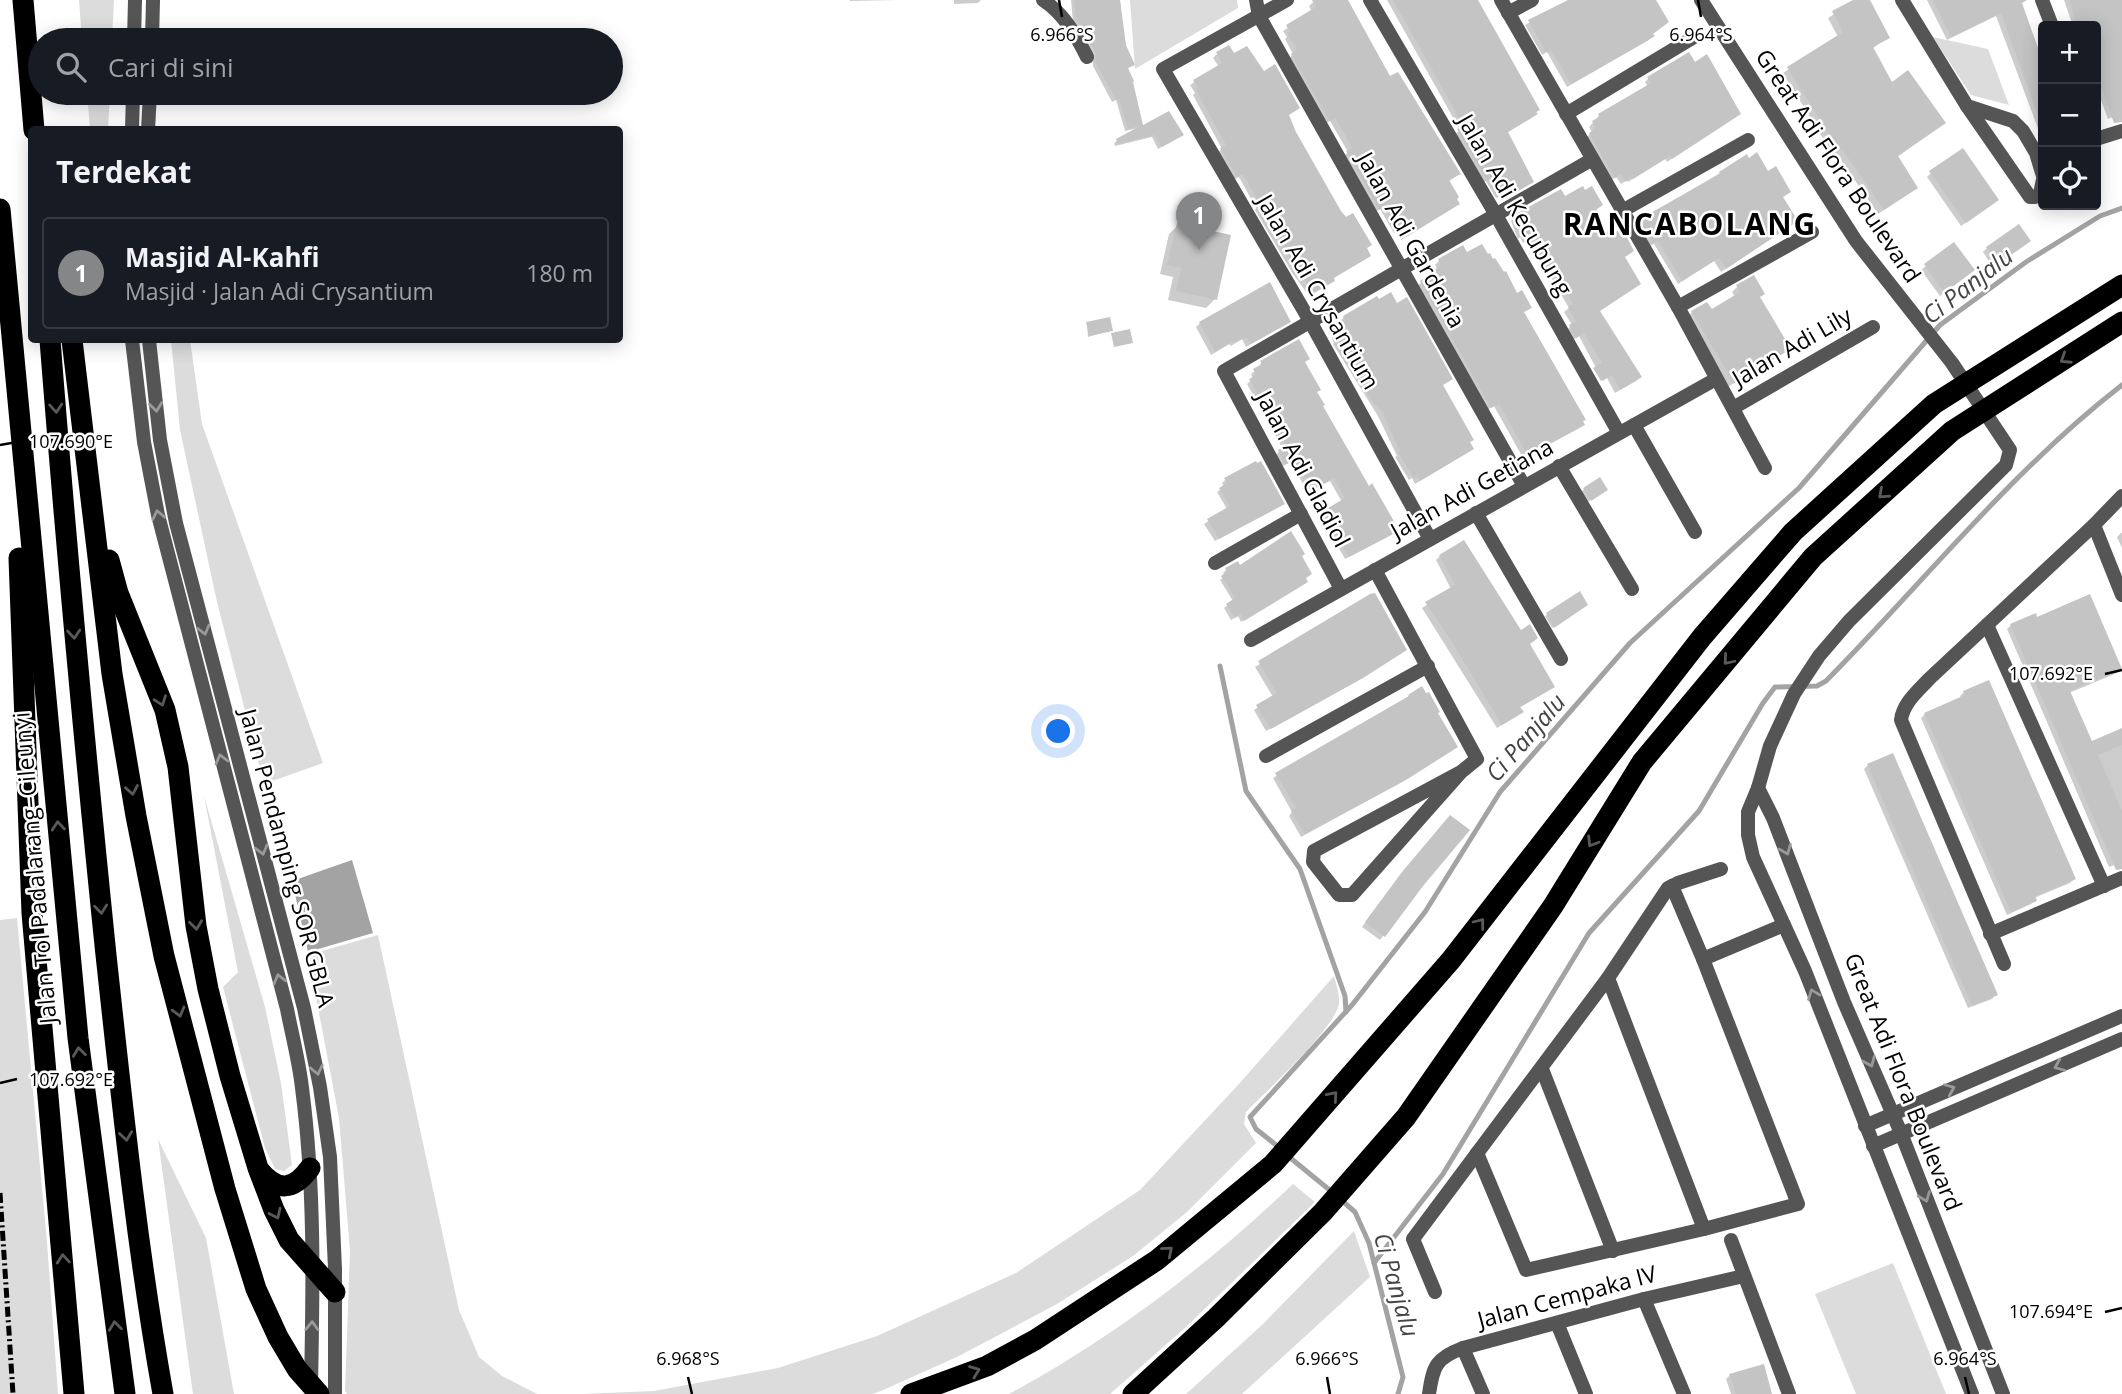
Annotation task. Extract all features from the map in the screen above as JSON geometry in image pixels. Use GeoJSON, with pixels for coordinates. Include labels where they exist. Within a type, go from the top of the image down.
{"type":"FeatureCollection","features":[{"type":"Feature","properties":{"kind":"highway"},"geometry":{"type":"LineString","coordinates":[[23,0],[28,53]]}},
{"type":"Feature","properties":{"kind":"highway"},"geometry":{"type":"LineString","coordinates":[[32,105],[34,126]]}},
{"type":"Feature","properties":{"kind":"highway"},"geometry":{"type":"LineString","coordinates":[[35,105],[40,126]]}},
{"type":"Feature","properties":{"kind":"highway","name":"Jalan Tol Padalarang–Cileunyi"},"geometry":{"type":"LineString","coordinates":[[0,209],[78,1038],[125,1394]]}},
{"type":"Feature","properties":{"kind":"highway"},"geometry":{"type":"LineString","coordinates":[[911,1394],[988,1366],[1035,1340],[1157,1260],[1273,1164],[1451,960],[1702,637],[1793,532],[1934,404],[2122,285]]}},
{"type":"Feature","properties":{"kind":"highway"},"geometry":{"type":"LineString","coordinates":[[1133,1394],[1216,1318],[1323,1212],[1406,1117],[1553,906],[1642,762],[1814,557],[1952,431],[2122,322]]}},
{"type":"Feature","properties":{"kind":"highway"},"geometry":{"type":"LineString","coordinates":[[11,323],[33,913],[74,1394]]}},
{"type":"Feature","properties":{"kind":"highway"},"geometry":{"type":"LineString","coordinates":[[50,343],[82,722],[121,1099],[163,1394]]}},
{"type":"Feature","properties":{"kind":"highway"},"geometry":{"type":"LineString","coordinates":[[72,343],[112,674],[136,816],[164,956],[225,1189],[256,1289],[278,1337],[297,1369],[319,1394]]}},
{"type":"Feature","properties":{"kind":"highway"},"geometry":{"type":"LineString","coordinates":[[91,498],[118,593],[165,710],[178,768],[196,926],[208,989],[230,1076],[258,1168],[289,1240],[335,1292]]}},
{"type":"Feature","properties":{"kind":"highway"},"geometry":{"type":"LineString","coordinates":[[258,1168],[278,1186],[298,1182],[310,1168]]}},
{"type":"Feature","properties":{"kind":"street"},"geometry":{"type":"LineString","coordinates":[[134,28],[135,0]]}},
{"type":"Feature","properties":{"kind":"street"},"geometry":{"type":"LineString","coordinates":[[152,28],[153,0]]}},
{"type":"Feature","properties":{"kind":"street"},"geometry":{"type":"LineString","coordinates":[[1043,0],[1062,17],[1077,36],[1087,57]]}},
{"type":"Feature","properties":{"kind":"street","name":"Jalan Adi Gardenia"},"geometry":{"type":"LineString","coordinates":[[1256,0],[1259,16],[1524,486]]}},
{"type":"Feature","properties":{"kind":"street"},"geometry":{"type":"LineString","coordinates":[[1259,16],[1287,0]]}},
{"type":"Feature","properties":{"kind":"street","name":"Jalan Adi Kecubung"},"geometry":{"type":"LineString","coordinates":[[1370,0],[1619,433]]}},
{"type":"Feature","properties":{"kind":"street"},"geometry":{"type":"LineString","coordinates":[[1532,0],[1505,7],[1678,307],[1765,468]]}},
{"type":"Feature","properties":{"kind":"street","name":"Great Adi Flora Boulevard"},"geometry":{"type":"LineString","coordinates":[[1701,0],[1856,241],[1941,349],[2009,444],[2008,461],[1849,621],[1819,656],[1794,694],[1770,746],[1748,812],[1748,835],[1753,858],[1805,971],[1972,1394]]}},
{"type":"Feature","properties":{"kind":"street"},"geometry":{"type":"LineString","coordinates":[[1902,0],[1967,106],[2030,197],[2038,195]]}},
{"type":"Feature","properties":{"kind":"street"},"geometry":{"type":"LineString","coordinates":[[2042,0],[2050,21]]}},
{"type":"Feature","properties":{"kind":"street","name":"Jalan Adi Crysantium"},"geometry":{"type":"LineString","coordinates":[[1259,16],[1163,69],[1310,321],[1430,539]]}},
{"type":"Feature","properties":{"kind":"street"},"geometry":{"type":"LineString","coordinates":[[1566,114],[1695,37]]}},
{"type":"Feature","properties":{"kind":"street"},"geometry":{"type":"LineString","coordinates":[[132,126],[133,105]]}},
{"type":"Feature","properties":{"kind":"street"},"geometry":{"type":"LineString","coordinates":[[148,126],[149,105]]}},
{"type":"Feature","properties":{"kind":"street"},"geometry":{"type":"LineString","coordinates":[[1967,106],[2013,121],[2023,131],[2038,160]]}},
{"type":"Feature","properties":{"kind":"street"},"geometry":{"type":"LineString","coordinates":[[2101,138],[2122,131]]}},
{"type":"Feature","properties":{"kind":"street"},"geometry":{"type":"LineString","coordinates":[[1622,211],[1748,140]]}},
{"type":"Feature","properties":{"kind":"street"},"geometry":{"type":"LineString","coordinates":[[1310,321],[1591,160]]}},
{"type":"Feature","properties":{"kind":"street"},"geometry":{"type":"LineString","coordinates":[[1678,307],[1812,232]]}},
{"type":"Feature","properties":{"kind":"street","name":"Jalan Adi Gladiol"},"geometry":{"type":"LineString","coordinates":[[1310,321],[1224,370],[1342,589]]}},
{"type":"Feature","properties":{"kind":"street","name":"Jalan Adi Lily"},"geometry":{"type":"LineString","coordinates":[[1733,408],[1874,327]]}},
{"type":"Feature","properties":{"kind":"street","name":"Jalan Pendamping SOR GBLA"},"geometry":{"type":"LineString","coordinates":[[132,343],[144,442],[169,562],[287,1009],[302,1085],[310,1168],[314,1270],[311,1394]]}},
{"type":"Feature","properties":{"kind":"street","name":"Jalan Pendamping SOR GBLA"},"geometry":{"type":"LineString","coordinates":[[149,343],[160,440],[185,558],[304,1008],[317,1074],[330,1157],[335,1292],[335,1394]]}},
{"type":"Feature","properties":{"kind":"street","name":"Jalan Adi Getiana"},"geometry":{"type":"LineString","coordinates":[[1251,640],[1716,379]]}},
{"type":"Feature","properties":{"kind":"street"},"geometry":{"type":"LineString","coordinates":[[1634,425],[1695,532]]}},
{"type":"Feature","properties":{"kind":"street"},"geometry":{"type":"LineString","coordinates":[[1559,466],[1632,589]]}},
{"type":"Feature","properties":{"kind":"street"},"geometry":{"type":"LineString","coordinates":[[2004,964],[1901,720],[1905,706],[1929,679],[2094,526],[2122,496]]}},
{"type":"Feature","properties":{"kind":"street"},"geometry":{"type":"LineString","coordinates":[[1476,513],[1561,659]]}},
{"type":"Feature","properties":{"kind":"street"},"geometry":{"type":"LineString","coordinates":[[1215,563],[1301,514]]}},
{"type":"Feature","properties":{"kind":"street"},"geometry":{"type":"LineString","coordinates":[[2094,526],[2122,595]]}},
{"type":"Feature","properties":{"kind":"street"},"geometry":{"type":"LineString","coordinates":[[169,562],[185,558]]}},
{"type":"Feature","properties":{"kind":"street"},"geometry":{"type":"LineString","coordinates":[[1375,570],[1477,759],[1461,772],[1352,895],[1339,895],[1314,862],[1314,851],[1461,772]]}},
{"type":"Feature","properties":{"kind":"street"},"geometry":{"type":"LineString","coordinates":[[1987,625],[2104,886]]}},
{"type":"Feature","properties":{"kind":"street"},"geometry":{"type":"LineString","coordinates":[[1266,756],[1428,666]]}},
{"type":"Feature","properties":{"kind":"street","name":"Great Adi Flora Boulevard"},"geometry":{"type":"LineString","coordinates":[[1758,788],[1773,818],[1844,1002],[1901,1133],[2003,1394]]}},
{"type":"Feature","properties":{"kind":"street"},"geometry":{"type":"LineString","coordinates":[[1435,1292],[1413,1239],[1542,1069],[1608,978],[1668,888],[1721,869]]}},
{"type":"Feature","properties":{"kind":"street"},"geometry":{"type":"LineString","coordinates":[[1990,933],[2122,878]]}},
{"type":"Feature","properties":{"kind":"street"},"geometry":{"type":"LineString","coordinates":[[1477,1153],[1526,1270],[1798,1205],[1672,886]]}},
{"type":"Feature","properties":{"kind":"street"},"geometry":{"type":"LineString","coordinates":[[1703,959],[1784,925]]}},
{"type":"Feature","properties":{"kind":"street"},"geometry":{"type":"LineString","coordinates":[[1608,978],[1704,1229]]}},
{"type":"Feature","properties":{"kind":"street"},"geometry":{"type":"LineString","coordinates":[[1865,1126],[2122,1016]]}},
{"type":"Feature","properties":{"kind":"street"},"geometry":{"type":"LineString","coordinates":[[1873,1146],[2122,1039]]}},
{"type":"Feature","properties":{"kind":"street"},"geometry":{"type":"LineString","coordinates":[[1542,1069],[1613,1251]]}},
{"type":"Feature","properties":{"kind":"street"},"geometry":{"type":"LineString","coordinates":[[1731,1240],[1789,1394]]}},
{"type":"Feature","properties":{"kind":"street","name":"Jalan Cempaka IV"},"geometry":{"type":"LineString","coordinates":[[1429,1394],[1437,1363],[1448,1354],[1463,1348],[1644,1299],[1744,1276]]}},
{"type":"Feature","properties":{"kind":"street"},"geometry":{"type":"LineString","coordinates":[[1644,1299],[1684,1394]]}},
{"type":"Feature","properties":{"kind":"street"},"geometry":{"type":"LineString","coordinates":[[1557,1323],[1586,1394]]}},
{"type":"Feature","properties":{"kind":"street"},"geometry":{"type":"LineString","coordinates":[[1463,1348],[1483,1394]]}},
{"type":"Feature","properties":{"kind":"shaded area"},"geometry":{"type":"Polygon","coordinates":[[[79,0],[114,0],[113,28],[81,28],[79,0]]]}},
{"type":"Feature","properties":{"kind":"shaded area"},"geometry":{"type":"Polygon","coordinates":[[[1130,0],[1237,0],[1238,8],[1135,69],[1130,0]]]}},
{"type":"Feature","properties":{"kind":"shaded area"},"geometry":{"type":"Polygon","coordinates":[[[1933,37],[1988,49],[2009,105],[1971,95],[1933,37]]]}},
{"type":"Feature","properties":{"kind":"shaded area"},"geometry":{"type":"Polygon","coordinates":[[[88,105],[109,105],[108,126],[90,126],[88,105]]]}},
{"type":"Feature","properties":{"kind":"shaded area"},"geometry":{"type":"Polygon","coordinates":[[[171,343],[190,343],[202,424],[323,763],[264,784],[217,602],[180,430],[171,343]]]}},
{"type":"Feature","properties":{"kind":"shaded area"},"geometry":{"type":"Polygon","coordinates":[[[204,796],[265,1007],[281,1083],[292,1165],[284,1171],[275,1169],[265,1148],[223,987],[238,972],[204,796]]]}},
{"type":"Feature","properties":{"kind":"shaded area"},"geometry":{"type":"Polygon","coordinates":[[[352,860],[373,933],[308,952],[292,881],[352,860]]]}},
{"type":"Feature","properties":{"kind":"shaded area"},"geometry":{"type":"Polygon","coordinates":[[[17,918],[58,1394],[0,1394],[0,920],[17,918]]]}},
{"type":"Feature","properties":{"kind":"shaded area"},"geometry":{"type":"Polygon","coordinates":[[[378,935],[459,1310],[479,1357],[502,1376],[537,1394],[347,1394],[345,1391],[350,1251],[339,1118],[308,955],[378,935]]]}},
{"type":"Feature","properties":{"kind":"shaded area"},"geometry":{"type":"Polygon","coordinates":[[[1334,976],[1339,1003],[1326,1028],[1246,1112],[1244,1124],[1256,1143],[1187,1212],[1133,1256],[1057,1304],[959,1356],[872,1394],[582,1394],[654,1391],[778,1368],[877,1336],[1016,1273],[1140,1190],[1334,976]]]}},
{"type":"Feature","properties":{"kind":"shaded area"},"geometry":{"type":"Polygon","coordinates":[[[158,1139],[206,1238],[234,1394],[193,1394],[158,1139]]]}},
{"type":"Feature","properties":{"kind":"shaded area"},"geometry":{"type":"Polygon","coordinates":[[[1293,1184],[1315,1202],[1187,1326],[1110,1394],[1009,1394],[1085,1349],[1158,1298],[1227,1243],[1293,1184]]]}},
{"type":"Feature","properties":{"kind":"shaded area"},"geometry":{"type":"Polygon","coordinates":[[[1354,1231],[1370,1277],[1242,1394],[1186,1394],[1262,1325],[1354,1231]]]}},
{"type":"Feature","properties":{"kind":"shaded area"},"geometry":{"type":"Polygon","coordinates":[[[1893,1263],[1946,1394],[1856,1394],[1815,1294],[1893,1263]]]}},
{"type":"Feature","properties":{"kind":"building"},"geometry":{"type":"Polygon","coordinates":[[[1074,0],[1120,0],[1126,45],[1135,65],[1128,68],[1134,81],[1143,125],[1169,111],[1184,135],[1162,147],[1155,135],[1118,144],[1116,139],[1140,126],[1128,129],[1119,98],[1116,100],[1095,62],[1096,53],[1076,19],[1074,0]]]}},
{"type":"Feature","properties":{"kind":"building"},"geometry":{"type":"Polygon","coordinates":[[[1312,0],[1348,0],[1390,76],[1398,72],[1461,174],[1449,180],[1460,204],[1406,237],[1385,206],[1379,210],[1346,151],[1352,148],[1344,133],[1335,118],[1330,121],[1291,54],[1297,50],[1287,33],[1290,32],[1286,25],[1316,7],[1312,0]]]}},
{"type":"Feature","properties":{"kind":"building"},"geometry":{"type":"Polygon","coordinates":[[[1393,0],[1478,0],[1540,110],[1536,112],[1538,114],[1508,132],[1534,182],[1506,198],[1503,194],[1500,196],[1491,178],[1487,181],[1457,129],[1463,125],[1393,0]]]}},
{"type":"Feature","properties":{"kind":"building"},"geometry":{"type":"Polygon","coordinates":[[[1568,0],[1656,0],[1669,22],[1653,34],[1655,36],[1571,84],[1551,50],[1546,52],[1528,20],[1568,0]]]}},
{"type":"Feature","properties":{"kind":"building"},"geometry":{"type":"Polygon","coordinates":[[[1853,0],[1870,0],[1890,38],[1873,47],[1892,82],[1908,70],[1946,123],[1898,156],[1918,188],[1884,210],[1842,149],[1839,151],[1787,67],[1843,32],[1832,11],[1853,0]]]}},
{"type":"Feature","properties":{"kind":"building"},"geometry":{"type":"Polygon","coordinates":[[[1933,0],[2027,0],[2022,3],[2038,48],[2038,116],[2001,13],[1951,37],[1933,0]]]}},
{"type":"Feature","properties":{"kind":"building"},"geometry":{"type":"Polygon","coordinates":[[[2069,0],[2122,0],[2122,122],[2114,123],[2101,86],[2101,21],[2076,21],[2069,0]]]}},
{"type":"Feature","properties":{"kind":"building"},"geometry":{"type":"Polygon","coordinates":[[[1229,45],[1234,53],[1247,46],[1264,71],[1275,64],[1300,108],[1289,115],[1296,132],[1341,211],[1346,217],[1353,213],[1372,245],[1367,248],[1371,256],[1314,293],[1297,270],[1243,174],[1237,177],[1220,148],[1226,145],[1196,90],[1198,88],[1193,80],[1222,63],[1216,52],[1229,45]]]}},
{"type":"Feature","properties":{"kind":"building"},"geometry":{"type":"Polygon","coordinates":[[[1689,52],[1695,62],[1707,54],[1741,114],[1672,159],[1670,156],[1633,179],[1632,177],[1625,182],[1621,174],[1615,178],[1589,133],[1596,128],[1592,121],[1599,117],[1598,114],[1651,83],[1647,77],[1689,52]]]}},
{"type":"Feature","properties":{"kind":"building"},"geometry":{"type":"Polygon","coordinates":[[[1963,148],[1999,200],[1966,223],[1929,171],[1963,148]]]}},
{"type":"Feature","properties":{"kind":"building"},"geometry":{"type":"Polygon","coordinates":[[[1757,152],[1768,171],[1776,166],[1791,192],[1783,197],[1798,221],[1726,269],[1719,258],[1682,281],[1658,241],[1653,244],[1638,218],[1720,174],[1719,172],[1747,154],[1749,158],[1757,152]]]}},
{"type":"Feature","properties":{"kind":"building"},"geometry":{"type":"Polygon","coordinates":[[[1583,186],[1585,190],[1592,186],[1603,205],[1589,219],[1600,236],[1610,230],[1612,234],[1622,228],[1634,251],[1625,257],[1641,284],[1600,311],[1642,377],[1620,390],[1612,375],[1601,381],[1593,368],[1602,363],[1584,333],[1576,338],[1569,325],[1576,321],[1568,307],[1573,304],[1534,236],[1528,239],[1525,234],[1523,236],[1514,215],[1561,189],[1565,196],[1583,186]]]}},
{"type":"Feature","properties":{"kind":"building"},"geometry":{"type":"Polygon","coordinates":[[[1177,223],[1231,235],[1217,300],[1176,291],[1181,268],[1167,265],[1177,223]]]}},
{"type":"Feature","properties":{"kind":"building"},"geometry":{"type":"Polygon","coordinates":[[[2019,224],[2031,241],[1998,264],[1986,247],[2019,224]]]}},
{"type":"Feature","properties":{"kind":"building"},"geometry":{"type":"Polygon","coordinates":[[[1954,242],[1975,270],[1944,293],[1924,264],[1954,242]]]}},
{"type":"Feature","properties":{"kind":"building"},"geometry":{"type":"Polygon","coordinates":[[[1482,244],[1504,272],[1506,271],[1517,293],[1522,290],[1532,308],[1524,312],[1586,420],[1583,421],[1585,425],[1528,456],[1499,404],[1491,408],[1420,281],[1441,265],[1438,259],[1463,245],[1467,252],[1482,244]]]}},
{"type":"Feature","properties":{"kind":"building"},"geometry":{"type":"Polygon","coordinates":[[[1754,275],[1765,294],[1760,297],[1791,349],[1734,383],[1691,311],[1707,302],[1712,309],[1740,292],[1736,285],[1754,275]]]}},
{"type":"Feature","properties":{"kind":"building"},"geometry":{"type":"Polygon","coordinates":[[[1270,282],[1291,322],[1251,344],[1246,337],[1215,352],[1199,322],[1270,282]]]}},
{"type":"Feature","properties":{"kind":"building"},"geometry":{"type":"Polygon","coordinates":[[[1391,292],[1397,303],[1407,297],[1453,379],[1443,385],[1474,440],[1470,442],[1474,449],[1420,481],[1417,475],[1414,478],[1398,452],[1400,451],[1382,412],[1375,406],[1336,339],[1338,338],[1333,327],[1345,320],[1343,316],[1377,296],[1379,299],[1391,292]]]}},
{"type":"Feature","properties":{"kind":"building"},"geometry":{"type":"Polygon","coordinates":[[[1110,317],[1113,331],[1089,336],[1086,322],[1110,317]]]}},
{"type":"Feature","properties":{"kind":"building"},"geometry":{"type":"Polygon","coordinates":[[[1130,329],[1133,343],[1114,347],[1111,333],[1130,329]]]}},
{"type":"Feature","properties":{"kind":"building"},"geometry":{"type":"Polygon","coordinates":[[[1299,339],[1310,359],[1305,362],[1321,390],[1317,392],[1325,405],[1323,406],[1369,486],[1372,483],[1395,523],[1393,524],[1397,532],[1349,557],[1323,511],[1345,498],[1334,478],[1312,490],[1294,460],[1285,465],[1278,450],[1286,445],[1249,379],[1256,375],[1253,369],[1262,364],[1260,361],[1299,339]]]}},
{"type":"Feature","properties":{"kind":"building"},"geometry":{"type":"Polygon","coordinates":[[[1261,461],[1285,504],[1219,539],[1207,519],[1230,506],[1219,488],[1227,483],[1224,478],[1261,461]]]}},
{"type":"Feature","properties":{"kind":"building"},"geometry":{"type":"Polygon","coordinates":[[[1600,477],[1608,490],[1591,501],[1583,488],[1600,477]]]}},
{"type":"Feature","properties":{"kind":"building"},"geometry":{"type":"Polygon","coordinates":[[[1291,531],[1305,554],[1302,556],[1312,574],[1306,578],[1308,582],[1244,621],[1241,614],[1235,618],[1226,604],[1235,598],[1221,576],[1227,572],[1225,568],[1238,561],[1240,565],[1291,531]]]}},
{"type":"Feature","properties":{"kind":"building"},"geometry":{"type":"Polygon","coordinates":[[[1464,540],[1521,630],[1530,624],[1538,638],[1530,644],[1555,687],[1520,707],[1524,712],[1502,725],[1425,602],[1455,585],[1439,555],[1464,540]]]}},
{"type":"Feature","properties":{"kind":"building"},"geometry":{"type":"Polygon","coordinates":[[[1580,591],[1588,605],[1554,628],[1546,613],[1580,591]]]}},
{"type":"Feature","properties":{"kind":"building"},"geometry":{"type":"Polygon","coordinates":[[[1375,593],[1407,650],[1363,678],[1271,729],[1256,705],[1277,693],[1258,661],[1375,593]]]}},
{"type":"Feature","properties":{"kind":"building"},"geometry":{"type":"Polygon","coordinates":[[[2090,594],[2122,669],[2070,691],[2092,741],[2122,728],[2122,745],[2098,755],[2122,811],[2122,869],[2116,870],[2010,624],[2036,613],[2037,617],[2090,594]]]}},
{"type":"Feature","properties":{"kind":"building"},"geometry":{"type":"Polygon","coordinates":[[[1989,680],[2076,879],[2035,896],[2037,901],[2011,912],[1924,713],[1965,695],[1963,691],[1989,680]]]}},
{"type":"Feature","properties":{"kind":"building"},"geometry":{"type":"Polygon","coordinates":[[[1422,686],[1426,693],[1429,692],[1458,747],[1406,780],[1305,834],[1291,811],[1296,808],[1275,773],[1422,686]]]}},
{"type":"Feature","properties":{"kind":"building"},"geometry":{"type":"Polygon","coordinates":[[[1893,753],[1998,995],[1972,1006],[1867,764],[1893,753]]]}},
{"type":"Feature","properties":{"kind":"building"},"geometry":{"type":"Polygon","coordinates":[[[1450,815],[1470,830],[1385,937],[1365,922],[1402,872],[1450,815]]]}},
{"type":"Feature","properties":{"kind":"building"},"geometry":{"type":"Polygon","coordinates":[[[1764,1364],[1772,1394],[1736,1394],[1729,1374],[1764,1364]]]}},
{"type":"Feature","properties":{"kind":"waterway","name":"Ci Panjalu"},"geometry":{"type":"LineString","coordinates":[[1281,1149],[1256,1129],[1250,1117],[1352,1005],[1425,912],[1500,792],[1630,643],[1799,488],[1940,325],[2026,262],[2100,216],[2122,208]]}},
{"type":"Feature","properties":{"kind":"waterway"},"geometry":{"type":"LineString","coordinates":[[1374,1263],[1443,1174],[1589,933],[1699,811],[1775,687],[1817,686],[1826,681],[2006,490],[2043,453],[2122,385]]}},
{"type":"Feature","properties":{"kind":"waterway"},"geometry":{"type":"LineString","coordinates":[[1220,666],[1246,791],[1300,869],[1345,996],[1346,1012]]}},
{"type":"Feature","properties":{"kind":"waterway","name":"Ci Panjalu"},"geometry":{"type":"LineString","coordinates":[[1288,1156],[1332,1192]]}},
{"type":"Feature","properties":{"kind":"waterway","name":"Ci Panjalu"},"geometry":{"type":"LineString","coordinates":[[1339,1198],[1355,1212],[1369,1243],[1403,1377],[1398,1394]]}},
{"type":"Feature","properties":{"kind":"railway"},"geometry":{"type":"LineString","coordinates":[[0,1193],[13,1394]]}},
{"type":"Feature","properties":{"kind":"place","name":"Masjid Al-Kahfi"},"geometry":{"type":"Point","coordinates":[1199,250]}},
{"type":"Feature","properties":{"kind":"district","name":"RANCABOLANG"},"geometry":{"type":"Point","coordinates":[1690,225]}}]}
